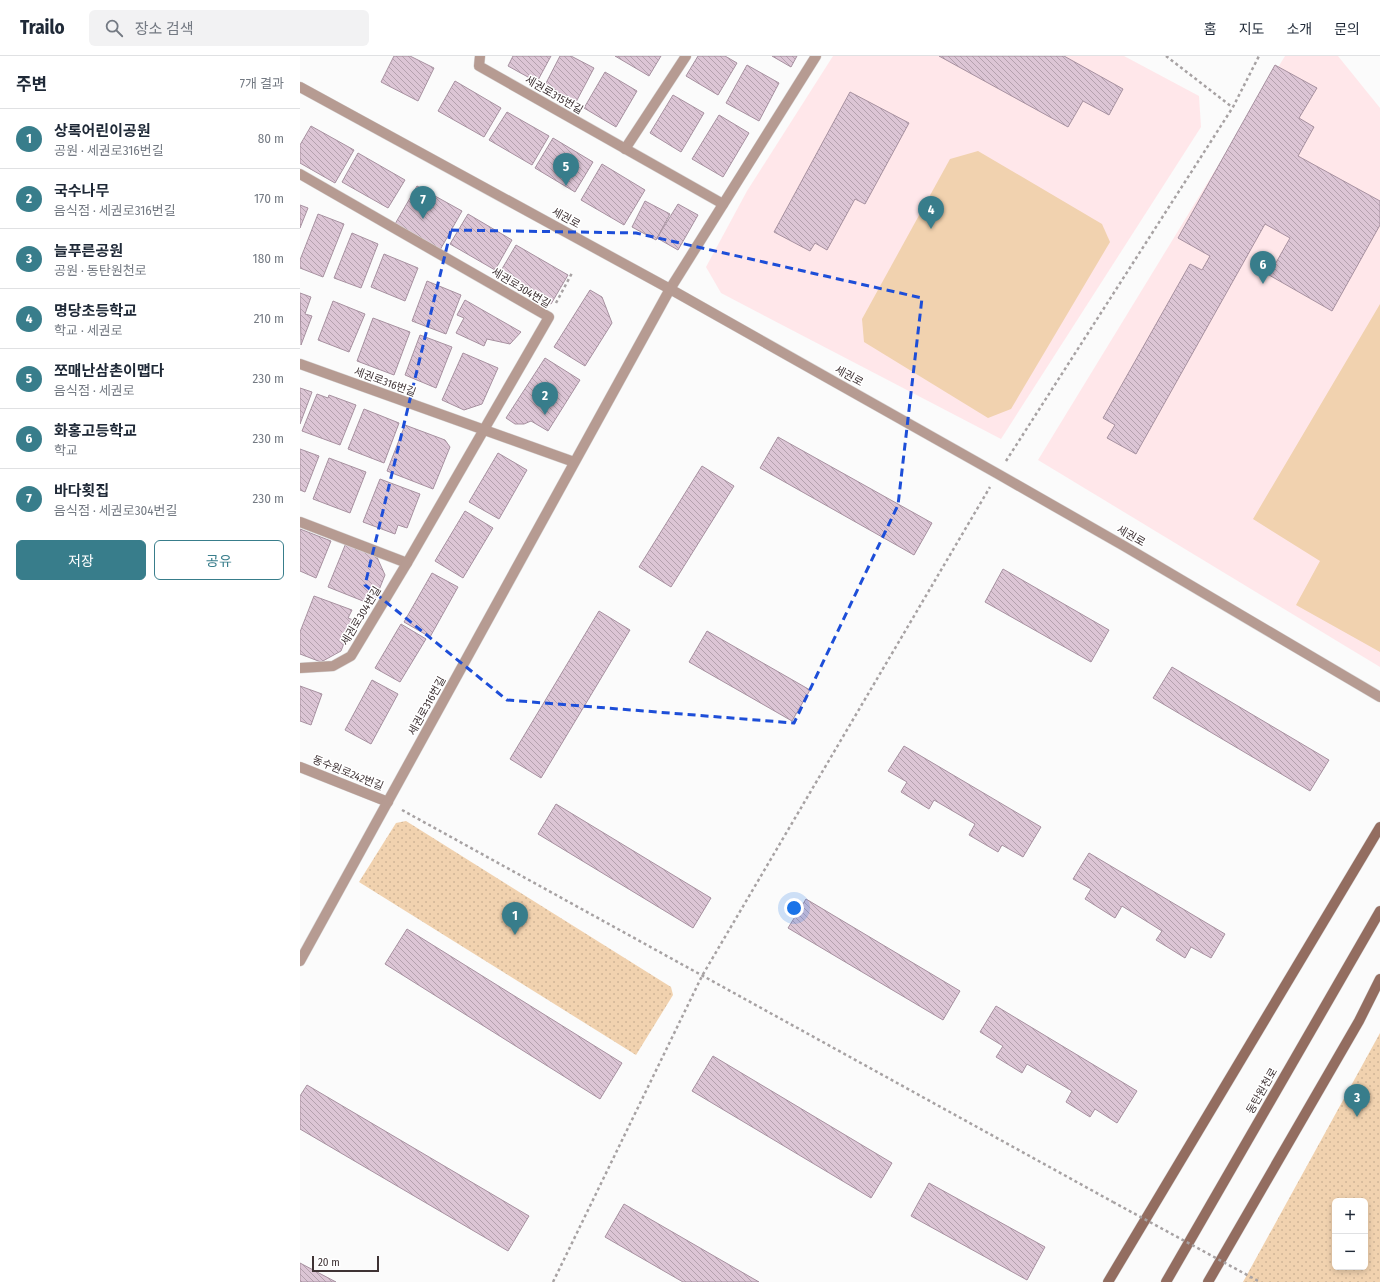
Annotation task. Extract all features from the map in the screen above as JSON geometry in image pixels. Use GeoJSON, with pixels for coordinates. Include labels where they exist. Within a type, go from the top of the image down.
{"type":"FeatureCollection","features":[{"type":"Feature","properties":{"kind":"main road"},"geometry":{"type":"LineString","coordinates":[[1108,1282],[1380,827]]}},
{"type":"Feature","properties":{"kind":"main road","name":"동탄원천로"},"geometry":{"type":"LineString","coordinates":[[1166,1282],[1380,911]]}},
{"type":"Feature","properties":{"kind":"main road"},"geometry":{"type":"LineString","coordinates":[[1208,1282],[1355,1028],[1380,979]]}},
{"type":"Feature","properties":{"kind":"street","name":"세권로315번길"},"geometry":{"type":"LineString","coordinates":[[480,56],[479,66],[722,204]]}},
{"type":"Feature","properties":{"kind":"street"},"geometry":{"type":"LineString","coordinates":[[626,149],[686,56]]}},
{"type":"Feature","properties":{"kind":"street"},"geometry":{"type":"LineString","coordinates":[[670,289],[816,56]]}},
{"type":"Feature","properties":{"kind":"street","name":"세권로"},"geometry":{"type":"LineString","coordinates":[[300,87],[670,289],[998,474],[1124,546],[1380,697]]}},
{"type":"Feature","properties":{"kind":"street","name":"세권로304번길"},"geometry":{"type":"LineString","coordinates":[[300,174],[549,317],[408,563],[351,656],[333,666],[300,668]]}},
{"type":"Feature","properties":{"kind":"street","name":"세권로316번길"},"geometry":{"type":"LineString","coordinates":[[300,961],[670,289]]}},
{"type":"Feature","properties":{"kind":"street","name":"세권로316번길"},"geometry":{"type":"LineString","coordinates":[[300,364],[574,462]]}},
{"type":"Feature","properties":{"kind":"street"},"geometry":{"type":"LineString","coordinates":[[300,522],[408,563]]}},
{"type":"Feature","properties":{"kind":"street","name":"동수원로242번길"},"geometry":{"type":"LineString","coordinates":[[300,767],[388,802]]}},
{"type":"Feature","properties":{"kind":"path"},"geometry":{"type":"LineString","coordinates":[[1166,56],[1232,107]]}},
{"type":"Feature","properties":{"kind":"path"},"geometry":{"type":"LineString","coordinates":[[554,1282],[702,976],[998,474],[1232,107],[1258,56]]}},
{"type":"Feature","properties":{"kind":"path"},"geometry":{"type":"LineString","coordinates":[[549,317],[572,273]]}},
{"type":"Feature","properties":{"kind":"path"},"geometry":{"type":"LineString","coordinates":[[388,802],[1260,1282]]}},
{"type":"Feature","properties":{"kind":"highlighted area"},"geometry":{"type":"Polygon","coordinates":[[[451,230],[636,233],[922,298],[898,505],[794,723],[507,700],[365,585],[451,230]]]}},
{"type":"Feature","properties":{"kind":"shaded area"},"geometry":{"type":"Polygon","coordinates":[[[833,56],[1124,56],[1199,96],[1201,127],[1001,439],[721,293],[706,267],[747,191],[833,56]]]}},
{"type":"Feature","properties":{"kind":"shaded area"},"geometry":{"type":"Polygon","coordinates":[[[1285,56],[1338,56],[1380,108],[1380,667],[1038,460],[1285,56]]]}},
{"type":"Feature","properties":{"kind":"shaded area"},"geometry":{"type":"Polygon","coordinates":[[[978,151],[1102,224],[1110,242],[1011,409],[988,418],[864,342],[862,319],[950,159],[978,151]]]}},
{"type":"Feature","properties":{"kind":"shaded area"},"geometry":{"type":"Polygon","coordinates":[[[1380,304],[1380,652],[1296,605],[1320,561],[1253,519],[1380,304]]]}},
{"type":"Feature","properties":{"kind":"shaded area"},"geometry":{"type":"Polygon","coordinates":[[[406,821],[671,987],[673,995],[636,1055],[359,882],[396,823],[406,821]]]}},
{"type":"Feature","properties":{"kind":"shaded area"},"geometry":{"type":"Polygon","coordinates":[[[1380,1033],[1380,1282],[1243,1282],[1380,1033]]]}},
{"type":"Feature","properties":{"kind":"building"},"geometry":{"type":"Polygon","coordinates":[[[394,56],[410,56],[434,68],[418,101],[381,82],[394,56]]]}},
{"type":"Feature","properties":{"kind":"building"},"geometry":{"type":"Polygon","coordinates":[[[513,56],[551,56],[537,82],[508,66],[513,56]]]}},
{"type":"Feature","properties":{"kind":"building"},"geometry":{"type":"Polygon","coordinates":[[[560,56],[571,56],[594,68],[576,102],[545,85],[560,56]]]}},
{"type":"Feature","properties":{"kind":"building"},"geometry":{"type":"Polygon","coordinates":[[[615,56],[661,56],[649,76],[615,56]]]}},
{"type":"Feature","properties":{"kind":"building"},"geometry":{"type":"Polygon","coordinates":[[[698,56],[725,56],[737,63],[718,95],[686,76],[698,56]]]}},
{"type":"Feature","properties":{"kind":"building"},"geometry":{"type":"Polygon","coordinates":[[[772,56],[797,56],[791,67],[772,56]]]}},
{"type":"Feature","properties":{"kind":"building"},"geometry":{"type":"Polygon","coordinates":[[[939,56],[1064,56],[1123,89],[1109,115],[1083,101],[1068,127],[939,56]]]}},
{"type":"Feature","properties":{"kind":"building"},"geometry":{"type":"Polygon","coordinates":[[[747,65],[779,83],[759,121],[726,103],[747,65]]]}},
{"type":"Feature","properties":{"kind":"building"},"geometry":{"type":"Polygon","coordinates":[[[1275,65],[1317,88],[1299,118],[1314,127],[1298,156],[1380,201],[1380,225],[1332,311],[1269,275],[1290,238],[1265,224],[1136,454],[1107,438],[1115,425],[1103,418],[1190,264],[1202,270],[1210,256],[1178,238],[1275,65]]]}},
{"type":"Feature","properties":{"kind":"building"},"geometry":{"type":"Polygon","coordinates":[[[605,72],[637,91],[616,127],[584,108],[605,72]]]}},
{"type":"Feature","properties":{"kind":"building"},"geometry":{"type":"Polygon","coordinates":[[[455,81],[501,108],[484,137],[438,111],[455,81]]]}},
{"type":"Feature","properties":{"kind":"building"},"geometry":{"type":"Polygon","coordinates":[[[850,92],[909,123],[865,204],[855,199],[827,250],[815,243],[810,251],[774,232],[850,92]]]}},
{"type":"Feature","properties":{"kind":"building"},"geometry":{"type":"Polygon","coordinates":[[[673,95],[704,113],[681,152],[650,133],[673,95]]]}},
{"type":"Feature","properties":{"kind":"building"},"geometry":{"type":"Polygon","coordinates":[[[507,112],[549,136],[532,165],[489,140],[507,112]]]}},
{"type":"Feature","properties":{"kind":"building"},"geometry":{"type":"Polygon","coordinates":[[[719,115],[749,133],[723,177],[692,159],[719,115]]]}},
{"type":"Feature","properties":{"kind":"building"},"geometry":{"type":"Polygon","coordinates":[[[311,126],[354,150],[335,183],[300,163],[300,145],[311,126]]]}},
{"type":"Feature","properties":{"kind":"building"},"geometry":{"type":"Polygon","coordinates":[[[553,138],[593,162],[575,192],[535,168],[553,138]]]}},
{"type":"Feature","properties":{"kind":"building"},"geometry":{"type":"Polygon","coordinates":[[[358,153],[405,180],[388,208],[342,182],[358,153]]]}},
{"type":"Feature","properties":{"kind":"building"},"geometry":{"type":"Polygon","coordinates":[[[602,164],[645,190],[624,225],[581,200],[602,164]]]}},
{"type":"Feature","properties":{"kind":"building"},"geometry":{"type":"Polygon","coordinates":[[[417,186],[462,211],[440,250],[395,224],[417,186]]]}},
{"type":"Feature","properties":{"kind":"building"},"geometry":{"type":"Polygon","coordinates":[[[645,201],[670,214],[656,240],[632,227],[645,201]]]}},
{"type":"Feature","properties":{"kind":"building"},"geometry":{"type":"Polygon","coordinates":[[[678,204],[698,215],[678,250],[657,238],[678,204]]]}},
{"type":"Feature","properties":{"kind":"building"},"geometry":{"type":"Polygon","coordinates":[[[300,205],[308,208],[300,228],[300,205]]]}},
{"type":"Feature","properties":{"kind":"building"},"geometry":{"type":"Polygon","coordinates":[[[318,214],[344,224],[323,277],[300,268],[300,260],[318,214]]]}},
{"type":"Feature","properties":{"kind":"building"},"geometry":{"type":"Polygon","coordinates":[[[468,214],[512,240],[495,270],[450,244],[468,214]]]}},
{"type":"Feature","properties":{"kind":"building"},"geometry":{"type":"Polygon","coordinates":[[[352,233],[378,244],[361,288],[334,278],[352,233]]]}},
{"type":"Feature","properties":{"kind":"building"},"geometry":{"type":"Polygon","coordinates":[[[516,245],[568,275],[551,304],[499,274],[516,245]]]}},
{"type":"Feature","properties":{"kind":"building"},"geometry":{"type":"Polygon","coordinates":[[[384,254],[418,268],[405,301],[371,287],[384,254]]]}},
{"type":"Feature","properties":{"kind":"building"},"geometry":{"type":"Polygon","coordinates":[[[427,281],[461,295],[446,334],[412,321],[427,281]]]}},
{"type":"Feature","properties":{"kind":"building"},"geometry":{"type":"Polygon","coordinates":[[[590,290],[602,297],[612,323],[585,366],[554,347],[590,290]]]}},
{"type":"Feature","properties":{"kind":"building"},"geometry":{"type":"Polygon","coordinates":[[[300,293],[311,297],[305,314],[312,316],[301,345],[300,293]]]}},
{"type":"Feature","properties":{"kind":"building"},"geometry":{"type":"Polygon","coordinates":[[[465,300],[521,332],[510,344],[487,339],[484,346],[456,333],[464,318],[457,315],[465,300]]]}},
{"type":"Feature","properties":{"kind":"building"},"geometry":{"type":"Polygon","coordinates":[[[333,301],[365,314],[349,352],[318,340],[333,301]]]}},
{"type":"Feature","properties":{"kind":"building"},"geometry":{"type":"Polygon","coordinates":[[[373,318],[410,332],[394,375],[357,361],[373,318]]]}},
{"type":"Feature","properties":{"kind":"building"},"geometry":{"type":"Polygon","coordinates":[[[420,335],[452,347],[436,388],[405,375],[420,335]]]}},
{"type":"Feature","properties":{"kind":"building"},"geometry":{"type":"Polygon","coordinates":[[[463,353],[498,368],[482,404],[464,410],[442,400],[463,353]]]}},
{"type":"Feature","properties":{"kind":"building"},"geometry":{"type":"Polygon","coordinates":[[[545,358],[580,380],[548,431],[531,421],[524,424],[515,424],[506,418],[545,358]]]}},
{"type":"Feature","properties":{"kind":"building"},"geometry":{"type":"Polygon","coordinates":[[[300,388],[312,392],[300,424],[300,388]]]}},
{"type":"Feature","properties":{"kind":"building"},"geometry":{"type":"Polygon","coordinates":[[[317,394],[328,398],[329,395],[356,405],[340,445],[302,431],[317,394]]]}},
{"type":"Feature","properties":{"kind":"building"},"geometry":{"type":"Polygon","coordinates":[[[364,409],[399,423],[384,463],[348,449],[364,409]]]}},
{"type":"Feature","properties":{"kind":"building"},"geometry":{"type":"Polygon","coordinates":[[[405,425],[445,440],[450,447],[433,489],[387,471],[405,425]]]}},
{"type":"Feature","properties":{"kind":"building"},"geometry":{"type":"Polygon","coordinates":[[[778,437],[932,523],[914,555],[760,468],[778,437]]]}},
{"type":"Feature","properties":{"kind":"building"},"geometry":{"type":"Polygon","coordinates":[[[300,449],[319,456],[305,492],[300,490],[300,449]]]}},
{"type":"Feature","properties":{"kind":"building"},"geometry":{"type":"Polygon","coordinates":[[[498,453],[527,470],[499,519],[469,502],[498,453]]]}},
{"type":"Feature","properties":{"kind":"building"},"geometry":{"type":"Polygon","coordinates":[[[329,458],[366,472],[350,513],[313,499],[329,458]]]}},
{"type":"Feature","properties":{"kind":"building"},"geometry":{"type":"Polygon","coordinates":[[[702,466],[734,486],[671,587],[639,567],[702,466]]]}},
{"type":"Feature","properties":{"kind":"building"},"geometry":{"type":"Polygon","coordinates":[[[380,479],[420,494],[407,528],[398,525],[395,534],[363,522],[380,479]]]}},
{"type":"Feature","properties":{"kind":"building"},"geometry":{"type":"Polygon","coordinates":[[[465,511],[493,528],[463,578],[435,561],[465,511]]]}},
{"type":"Feature","properties":{"kind":"building"},"geometry":{"type":"Polygon","coordinates":[[[300,529],[331,541],[316,578],[300,571],[300,529]]]}},
{"type":"Feature","properties":{"kind":"building"},"geometry":{"type":"Polygon","coordinates":[[[346,543],[376,555],[385,575],[373,605],[328,587],[346,543]]]}},
{"type":"Feature","properties":{"kind":"building"},"geometry":{"type":"Polygon","coordinates":[[[1003,569],[1109,630],[1091,662],[985,602],[1003,569]]]}},
{"type":"Feature","properties":{"kind":"building"},"geometry":{"type":"Polygon","coordinates":[[[432,573],[458,587],[430,637],[404,622],[432,573]]]}},
{"type":"Feature","properties":{"kind":"building"},"geometry":{"type":"Polygon","coordinates":[[[314,596],[352,610],[348,618],[353,620],[341,651],[321,662],[300,654],[300,632],[314,596]]]}},
{"type":"Feature","properties":{"kind":"building"},"geometry":{"type":"Polygon","coordinates":[[[599,611],[630,630],[541,778],[510,759],[599,611]]]}},
{"type":"Feature","properties":{"kind":"building"},"geometry":{"type":"Polygon","coordinates":[[[401,624],[426,639],[400,682],[375,668],[401,624]]]}},
{"type":"Feature","properties":{"kind":"building"},"geometry":{"type":"Polygon","coordinates":[[[707,631],[810,690],[792,721],[689,662],[707,631]]]}},
{"type":"Feature","properties":{"kind":"building"},"geometry":{"type":"Polygon","coordinates":[[[1172,667],[1329,760],[1310,791],[1153,698],[1172,667]]]}},
{"type":"Feature","properties":{"kind":"building"},"geometry":{"type":"Polygon","coordinates":[[[372,680],[398,694],[371,744],[345,730],[372,680]]]}},
{"type":"Feature","properties":{"kind":"building"},"geometry":{"type":"Polygon","coordinates":[[[300,686],[322,694],[311,725],[300,721],[300,686]]]}},
{"type":"Feature","properties":{"kind":"building"},"geometry":{"type":"Polygon","coordinates":[[[904,746],[1041,827],[1023,857],[1002,845],[998,852],[969,835],[975,824],[934,800],[929,809],[901,792],[907,782],[888,771],[904,746]]]}},
{"type":"Feature","properties":{"kind":"building"},"geometry":{"type":"Polygon","coordinates":[[[556,804],[711,898],[693,928],[538,834],[556,804]]]}},
{"type":"Feature","properties":{"kind":"building"},"geometry":{"type":"Polygon","coordinates":[[[1089,853],[1225,934],[1211,958],[1191,947],[1185,958],[1156,940],[1162,931],[1122,906],[1115,918],[1085,899],[1091,889],[1073,879],[1089,853]]]}},
{"type":"Feature","properties":{"kind":"building"},"geometry":{"type":"Polygon","coordinates":[[[806,899],[960,991],[943,1020],[788,928],[806,899]]]}},
{"type":"Feature","properties":{"kind":"building"},"geometry":{"type":"Polygon","coordinates":[[[407,929],[622,1063],[600,1099],[385,964],[407,929]]]}},
{"type":"Feature","properties":{"kind":"building"},"geometry":{"type":"Polygon","coordinates":[[[996,1006],[1137,1091],[1117,1123],[1095,1109],[1090,1117],[1066,1102],[1072,1091],[1027,1064],[1022,1073],[996,1057],[1003,1046],[980,1032],[996,1006]]]}},
{"type":"Feature","properties":{"kind":"building"},"geometry":{"type":"Polygon","coordinates":[[[713,1056],[892,1163],[871,1198],[692,1091],[713,1056]]]}},
{"type":"Feature","properties":{"kind":"building"},"geometry":{"type":"Polygon","coordinates":[[[307,1085],[529,1216],[508,1251],[300,1129],[300,1096],[307,1085]]]}},
{"type":"Feature","properties":{"kind":"building"},"geometry":{"type":"Polygon","coordinates":[[[929,1183],[1045,1247],[1027,1280],[911,1216],[929,1183]]]}},
{"type":"Feature","properties":{"kind":"building"},"geometry":{"type":"Polygon","coordinates":[[[624,1204],[759,1282],[683,1282],[605,1237],[624,1204]]]}},
{"type":"Feature","properties":{"kind":"building"},"geometry":{"type":"Polygon","coordinates":[[[300,1263],[336,1282],[300,1282],[300,1263]]]}},
{"type":"Feature","properties":{"kind":"place","name":"쪼매난삼촌이맵다"},"geometry":{"type":"Point","coordinates":[566,186]}},
{"type":"Feature","properties":{"kind":"place","name":"바다횟집"},"geometry":{"type":"Point","coordinates":[423,219]}},
{"type":"Feature","properties":{"kind":"place","name":"명당초등학교"},"geometry":{"type":"Point","coordinates":[931,229]}},
{"type":"Feature","properties":{"kind":"place","name":"화홍고등학교"},"geometry":{"type":"Point","coordinates":[1263,284]}},
{"type":"Feature","properties":{"kind":"place","name":"국수나무"},"geometry":{"type":"Point","coordinates":[545,415]}},
{"type":"Feature","properties":{"kind":"place","name":"상록어린이공원"},"geometry":{"type":"Point","coordinates":[515,935]}},
{"type":"Feature","properties":{"kind":"place","name":"늘푸른공원"},"geometry":{"type":"Point","coordinates":[1357,1117]}}]}
